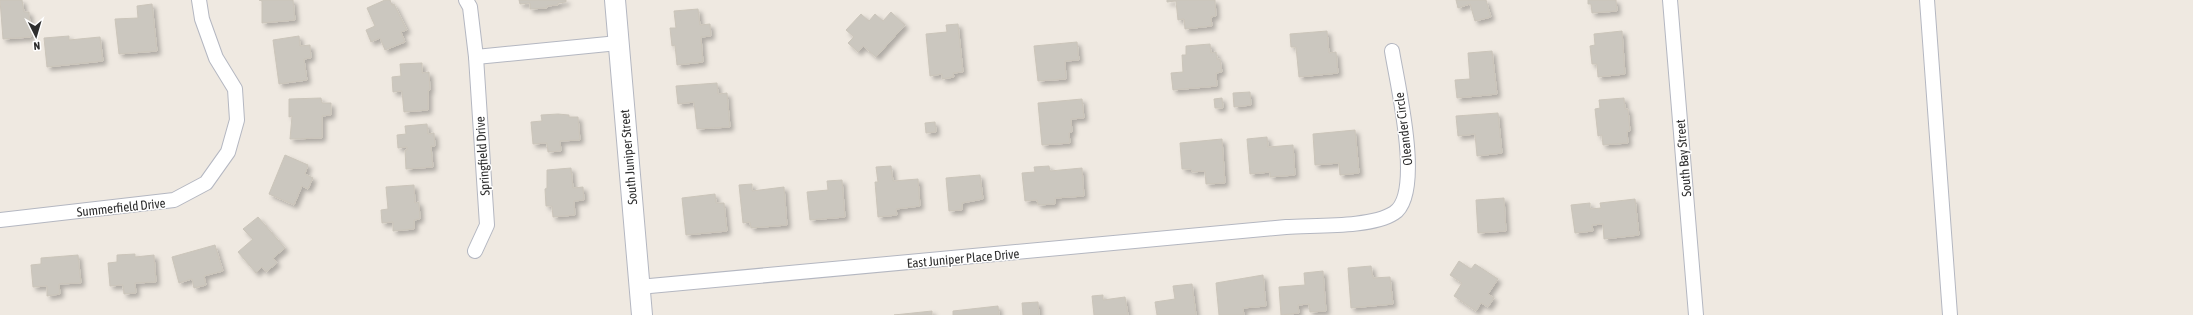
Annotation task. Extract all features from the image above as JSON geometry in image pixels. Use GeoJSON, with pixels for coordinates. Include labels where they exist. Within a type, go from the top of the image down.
{"type":"FeatureCollection","features":[{"type":"Feature","properties":{"kind":"street","name":"Summerfield Drive"},"geometry":{"type":"LineString","coordinates":[[0,220],[174,200],[206,183],[228,152],[237,120],[234,89],[216,58],[202,19],[199,0]]}},
{"type":"Feature","properties":{"kind":"street","name":"Springfield Drive"},"geometry":{"type":"LineString","coordinates":[[466,0],[470,8],[476,57],[487,224],[475,252]]}},
{"type":"Feature","properties":{"kind":"street","name":"South Juniper Street"},"geometry":{"type":"LineString","coordinates":[[615,0],[642,315]]}},
{"type":"Feature","properties":{"kind":"street","name":"South Bay Street"},"geometry":{"type":"LineString","coordinates":[[1670,0],[1696,315]]}},
{"type":"Feature","properties":{"kind":"street"},"geometry":{"type":"LineString","coordinates":[[1927,0],[1950,315]]}},
{"type":"Feature","properties":{"kind":"street"},"geometry":{"type":"LineString","coordinates":[[476,57],[618,43]]}},
{"type":"Feature","properties":{"kind":"street","name":"Oleander Circle"},"geometry":{"type":"LineString","coordinates":[[1286,227],[1374,222],[1394,213],[1403,204],[1407,183],[1409,156],[1392,51]]}},
{"type":"Feature","properties":{"kind":"street","name":"East Juniper Place Drive"},"geometry":{"type":"LineString","coordinates":[[639,287],[1286,227]]}},
{"type":"Feature","properties":{"kind":"building"},"geometry":{"type":"Polygon","coordinates":[[[0,0],[22,0],[24,12],[29,12],[31,37],[3,39],[0,0]]]}},
{"type":"Feature","properties":{"kind":"building"},"geometry":{"type":"Polygon","coordinates":[[[259,0],[293,0],[295,20],[262,23],[262,1],[259,0]]]}},
{"type":"Feature","properties":{"kind":"building"},"geometry":{"type":"Polygon","coordinates":[[[385,0],[390,0],[392,5],[394,4],[407,30],[401,32],[405,42],[385,50],[380,38],[371,42],[366,30],[375,26],[367,8],[385,0]]]}},
{"type":"Feature","properties":{"kind":"building"},"geometry":{"type":"Polygon","coordinates":[[[519,0],[566,0],[566,2],[558,3],[558,5],[547,6],[547,8],[530,9],[530,3],[520,4],[519,0]]]}},
{"type":"Feature","properties":{"kind":"building"},"geometry":{"type":"Polygon","coordinates":[[[1167,0],[1215,0],[1216,16],[1211,17],[1212,26],[1185,29],[1184,19],[1178,20],[1176,1],[1167,2],[1167,0]]]}},
{"type":"Feature","properties":{"kind":"building"},"geometry":{"type":"Polygon","coordinates":[[[1456,0],[1486,0],[1491,17],[1475,21],[1470,4],[1458,8],[1456,0]]]}},
{"type":"Feature","properties":{"kind":"building"},"geometry":{"type":"Polygon","coordinates":[[[1588,0],[1616,0],[1617,11],[1592,13],[1591,4],[1588,4],[1588,0]]]}},
{"type":"Feature","properties":{"kind":"building"},"geometry":{"type":"Polygon","coordinates":[[[152,4],[157,51],[119,54],[115,19],[138,18],[137,6],[152,4]]]}},
{"type":"Feature","properties":{"kind":"building"},"geometry":{"type":"Polygon","coordinates":[[[698,9],[700,25],[710,24],[711,36],[701,37],[703,62],[677,65],[675,45],[672,46],[670,28],[676,28],[674,11],[698,9]]]}},
{"type":"Feature","properties":{"kind":"building"},"geometry":{"type":"Polygon","coordinates":[[[891,12],[905,25],[876,57],[863,46],[858,52],[848,43],[854,37],[846,30],[861,14],[869,21],[875,14],[883,21],[891,12]]]}},
{"type":"Feature","properties":{"kind":"building"},"geometry":{"type":"Polygon","coordinates":[[[958,24],[963,72],[953,73],[954,77],[942,79],[942,74],[930,76],[926,34],[947,32],[946,25],[958,24]]]}},
{"type":"Feature","properties":{"kind":"building"},"geometry":{"type":"Polygon","coordinates":[[[1327,31],[1329,53],[1336,52],[1338,73],[1299,77],[1296,47],[1291,47],[1290,34],[1327,31]]]}},
{"type":"Feature","properties":{"kind":"building"},"geometry":{"type":"Polygon","coordinates":[[[1622,31],[1625,74],[1598,77],[1597,64],[1592,64],[1590,46],[1595,45],[1594,34],[1622,31]]]}},
{"type":"Feature","properties":{"kind":"building"},"geometry":{"type":"Polygon","coordinates":[[[69,36],[69,40],[100,37],[103,61],[47,67],[44,38],[69,36]]]}},
{"type":"Feature","properties":{"kind":"building"},"geometry":{"type":"Polygon","coordinates":[[[299,36],[300,46],[310,45],[311,58],[304,59],[307,80],[279,84],[273,40],[299,36]]]}},
{"type":"Feature","properties":{"kind":"building"},"geometry":{"type":"Polygon","coordinates":[[[1077,42],[1079,60],[1065,61],[1066,79],[1038,81],[1034,46],[1077,42]]]}},
{"type":"Feature","properties":{"kind":"building"},"geometry":{"type":"Polygon","coordinates":[[[1210,44],[1211,53],[1216,52],[1217,59],[1220,59],[1222,72],[1216,73],[1217,86],[1173,90],[1171,73],[1183,72],[1182,55],[1186,55],[1186,46],[1210,44]]]}},
{"type":"Feature","properties":{"kind":"building"},"geometry":{"type":"Polygon","coordinates":[[[1492,51],[1497,94],[1457,98],[1455,80],[1470,79],[1468,53],[1492,51]]]}},
{"type":"Feature","properties":{"kind":"building"},"geometry":{"type":"Polygon","coordinates":[[[422,63],[422,73],[429,72],[430,90],[428,90],[428,110],[404,112],[402,91],[393,92],[392,77],[401,76],[400,64],[422,63]]]}},
{"type":"Feature","properties":{"kind":"building"},"geometry":{"type":"Polygon","coordinates":[[[717,83],[718,94],[727,93],[730,127],[697,129],[694,102],[678,104],[676,86],[717,83]]]}},
{"type":"Feature","properties":{"kind":"building"},"geometry":{"type":"Polygon","coordinates":[[[1250,92],[1251,105],[1234,107],[1233,93],[1250,92]]]}},
{"type":"Feature","properties":{"kind":"building"},"geometry":{"type":"Polygon","coordinates":[[[321,98],[322,103],[331,103],[331,115],[322,116],[322,138],[290,139],[292,116],[289,117],[289,99],[321,98]]]}},
{"type":"Feature","properties":{"kind":"building"},"geometry":{"type":"Polygon","coordinates":[[[1222,98],[1223,108],[1215,108],[1214,99],[1222,98]]]}},
{"type":"Feature","properties":{"kind":"building"},"geometry":{"type":"Polygon","coordinates":[[[1624,98],[1625,109],[1628,109],[1630,131],[1627,131],[1628,143],[1603,145],[1602,135],[1598,136],[1595,109],[1600,108],[1599,100],[1624,98]]]}},
{"type":"Feature","properties":{"kind":"building"},"geometry":{"type":"Polygon","coordinates":[[[1082,99],[1084,118],[1071,119],[1072,132],[1069,133],[1070,143],[1042,145],[1038,103],[1082,99]]]}},
{"type":"Feature","properties":{"kind":"building"},"geometry":{"type":"Polygon","coordinates":[[[1498,113],[1502,153],[1477,156],[1475,134],[1458,136],[1456,116],[1498,113]]]}},
{"type":"Feature","properties":{"kind":"building"},"geometry":{"type":"Polygon","coordinates":[[[541,115],[569,115],[569,117],[578,117],[580,140],[560,141],[561,151],[548,152],[547,143],[533,144],[531,122],[542,121],[541,115]]]}},
{"type":"Feature","properties":{"kind":"building"},"geometry":{"type":"Polygon","coordinates":[[[935,122],[936,132],[926,133],[925,123],[935,122]]]}},
{"type":"Feature","properties":{"kind":"building"},"geometry":{"type":"Polygon","coordinates":[[[427,124],[428,134],[434,133],[435,146],[431,146],[433,167],[406,169],[405,150],[407,150],[407,147],[398,148],[397,135],[406,134],[405,126],[427,124]]]}},
{"type":"Feature","properties":{"kind":"building"},"geometry":{"type":"Polygon","coordinates":[[[1355,130],[1359,173],[1340,175],[1339,163],[1315,165],[1313,134],[1355,130]]]}},
{"type":"Feature","properties":{"kind":"building"},"geometry":{"type":"Polygon","coordinates":[[[1267,137],[1268,147],[1293,145],[1295,175],[1270,177],[1270,172],[1250,174],[1247,139],[1267,137]]]}},
{"type":"Feature","properties":{"kind":"building"},"geometry":{"type":"Polygon","coordinates":[[[1222,139],[1225,183],[1206,184],[1205,171],[1192,172],[1191,169],[1182,169],[1180,143],[1222,139]]]}},
{"type":"Feature","properties":{"kind":"building"},"geometry":{"type":"Polygon","coordinates":[[[285,155],[308,165],[305,174],[313,178],[308,189],[302,186],[294,205],[269,194],[285,155]]]}},
{"type":"Feature","properties":{"kind":"building"},"geometry":{"type":"Polygon","coordinates":[[[891,166],[893,181],[918,179],[920,206],[896,209],[897,215],[878,217],[875,182],[878,182],[876,167],[891,166]]]}},
{"type":"Feature","properties":{"kind":"building"},"geometry":{"type":"Polygon","coordinates":[[[1049,166],[1050,171],[1082,168],[1084,196],[1055,198],[1055,204],[1038,205],[1037,200],[1025,201],[1022,173],[1035,172],[1034,167],[1049,166]]]}},
{"type":"Feature","properties":{"kind":"building"},"geometry":{"type":"Polygon","coordinates":[[[571,168],[573,188],[583,187],[584,200],[574,201],[575,215],[553,217],[552,206],[546,206],[545,189],[547,188],[547,170],[571,168]]]}},
{"type":"Feature","properties":{"kind":"building"},"geometry":{"type":"Polygon","coordinates":[[[980,175],[983,199],[962,203],[962,210],[949,211],[946,178],[980,175]]]}},
{"type":"Feature","properties":{"kind":"building"},"geometry":{"type":"Polygon","coordinates":[[[842,180],[845,217],[810,220],[807,192],[828,190],[827,181],[842,180]]]}},
{"type":"Feature","properties":{"kind":"building"},"geometry":{"type":"Polygon","coordinates":[[[752,184],[752,191],[784,187],[787,225],[751,228],[750,222],[743,223],[739,185],[752,184]]]}},
{"type":"Feature","properties":{"kind":"building"},"geometry":{"type":"Polygon","coordinates":[[[414,185],[415,203],[419,202],[420,219],[414,220],[414,229],[393,231],[393,222],[382,223],[381,210],[388,209],[386,187],[414,185]]]}},
{"type":"Feature","properties":{"kind":"building"},"geometry":{"type":"Polygon","coordinates":[[[715,194],[716,203],[724,203],[727,231],[686,235],[682,198],[715,194]]]}},
{"type":"Feature","properties":{"kind":"building"},"geometry":{"type":"Polygon","coordinates":[[[1504,198],[1506,231],[1478,233],[1476,200],[1504,198]]]}},
{"type":"Feature","properties":{"kind":"building"},"geometry":{"type":"Polygon","coordinates":[[[1635,199],[1639,235],[1604,239],[1603,224],[1592,225],[1593,231],[1575,233],[1571,205],[1590,203],[1590,209],[1601,208],[1600,203],[1635,199]]]}},
{"type":"Feature","properties":{"kind":"building"},"geometry":{"type":"Polygon","coordinates":[[[258,217],[285,248],[273,258],[277,263],[266,272],[262,267],[256,273],[238,252],[253,239],[243,229],[258,217]]]}},
{"type":"Feature","properties":{"kind":"building"},"geometry":{"type":"Polygon","coordinates":[[[215,245],[223,271],[204,276],[206,285],[194,288],[192,279],[179,283],[172,257],[215,245]]]}},
{"type":"Feature","properties":{"kind":"building"},"geometry":{"type":"Polygon","coordinates":[[[135,254],[135,257],[154,255],[156,282],[135,283],[136,293],[124,294],[123,285],[110,286],[108,263],[117,262],[117,255],[135,254]]]}},
{"type":"Feature","properties":{"kind":"building"},"geometry":{"type":"Polygon","coordinates":[[[78,255],[81,283],[59,284],[60,294],[47,296],[47,286],[33,287],[31,265],[41,264],[41,258],[78,255]]]}},
{"type":"Feature","properties":{"kind":"building"},"geometry":{"type":"Polygon","coordinates":[[[1459,261],[1471,269],[1475,264],[1498,279],[1488,294],[1494,298],[1488,307],[1481,303],[1476,311],[1454,296],[1462,283],[1450,275],[1459,261]]]}},
{"type":"Feature","properties":{"kind":"building"},"geometry":{"type":"Polygon","coordinates":[[[1371,266],[1373,278],[1390,277],[1393,304],[1351,308],[1348,268],[1371,266]]]}},
{"type":"Feature","properties":{"kind":"building"},"geometry":{"type":"Polygon","coordinates":[[[1323,271],[1326,311],[1310,312],[1309,304],[1298,305],[1299,313],[1281,315],[1279,287],[1305,285],[1304,273],[1323,271]]]}},
{"type":"Feature","properties":{"kind":"building"},"geometry":{"type":"Polygon","coordinates":[[[1263,275],[1266,306],[1243,308],[1244,315],[1219,315],[1216,283],[1263,275]]]}},
{"type":"Feature","properties":{"kind":"building"},"geometry":{"type":"Polygon","coordinates":[[[1192,284],[1196,315],[1157,315],[1155,302],[1175,299],[1173,286],[1192,284]]]}},
{"type":"Feature","properties":{"kind":"building"},"geometry":{"type":"Polygon","coordinates":[[[1103,295],[1103,300],[1125,297],[1128,315],[1094,315],[1092,296],[1103,295]]]}},
{"type":"Feature","properties":{"kind":"building"},"geometry":{"type":"Polygon","coordinates":[[[1038,302],[1039,315],[1023,315],[1022,303],[1038,302]]]}},
{"type":"Feature","properties":{"kind":"building"},"geometry":{"type":"Polygon","coordinates":[[[998,306],[999,315],[953,315],[953,311],[998,306]]]}},
{"type":"Feature","properties":{"kind":"building"},"geometry":{"type":"Polygon","coordinates":[[[932,311],[932,315],[894,315],[932,311]]]}}]}
